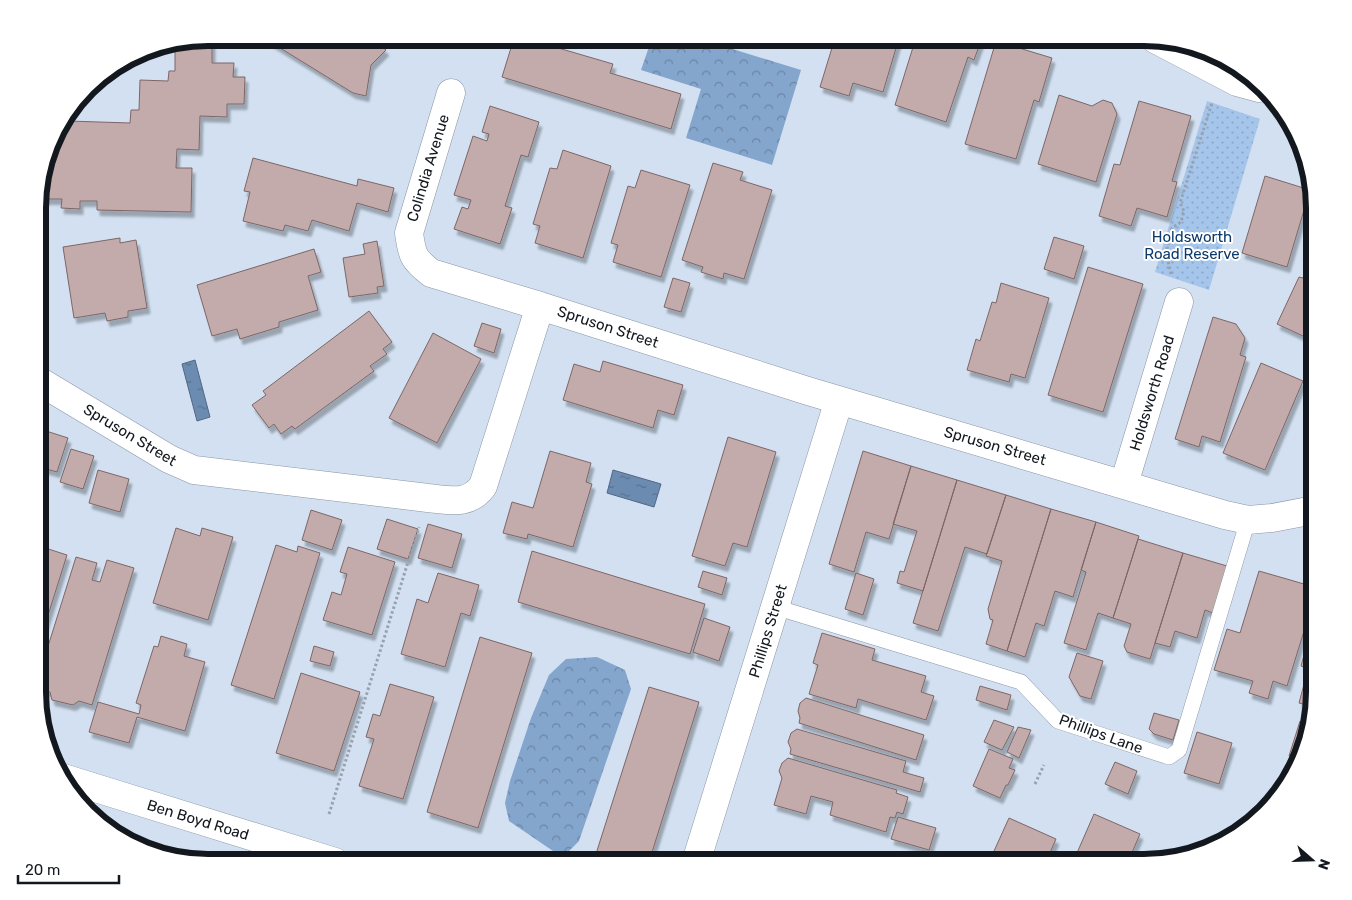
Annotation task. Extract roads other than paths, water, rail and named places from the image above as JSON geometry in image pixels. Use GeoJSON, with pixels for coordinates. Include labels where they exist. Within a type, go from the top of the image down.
{"type":"FeatureCollection","features":[{"type":"Feature","properties":{"kind":"street"},"geometry":{"type":"LineString","coordinates":[[1174,49],[1237,82],[1249,85]]}},
{"type":"Feature","properties":{"kind":"street","name":"Colindia Avenue"},"geometry":{"type":"LineString","coordinates":[[451,93],[409,233],[411,250],[417,262],[431,273],[540,306]]}},
{"type":"Feature","properties":{"kind":"street","name":"Holdsworth Road"},"geometry":{"type":"LineString","coordinates":[[1124,484],[1179,302]]}},
{"type":"Feature","properties":{"kind":"street","name":"Spruson Street"},"geometry":{"type":"LineString","coordinates":[[46,385],[169,459],[194,470],[428,498],[470,499],[483,486],[540,306],[839,400],[1225,515],[1248,520],[1305,512]]}},
{"type":"Feature","properties":{"kind":"street","name":"Phillips Street"},"geometry":{"type":"LineString","coordinates":[[699,853],[839,400]]}},
{"type":"Feature","properties":{"kind":"street","name":"Ben Boyd Road"},"geometry":{"type":"LineString","coordinates":[[73,781],[309,854]]}},
{"type":"Feature","properties":{"kind":"lane","name":"Phillips Lane"},"geometry":{"type":"LineString","coordinates":[[775,607],[1021,682],[1058,721],[1168,758],[1179,750],[1248,520]]}},
{"type":"Feature","properties":{"kind":"water"},"geometry":{"type":"Polygon","coordinates":[[[195,360],[210,417],[197,421],[182,364],[195,360]]]}},
{"type":"Feature","properties":{"kind":"water"},"geometry":{"type":"Polygon","coordinates":[[[613,470],[661,484],[654,507],[607,493],[613,470]]]}},
{"type":"Feature","properties":{"kind":"park label","name":"Holdsworth Road Reserve"},"geometry":{"type":"Point","coordinates":[1192,246]}}]}
